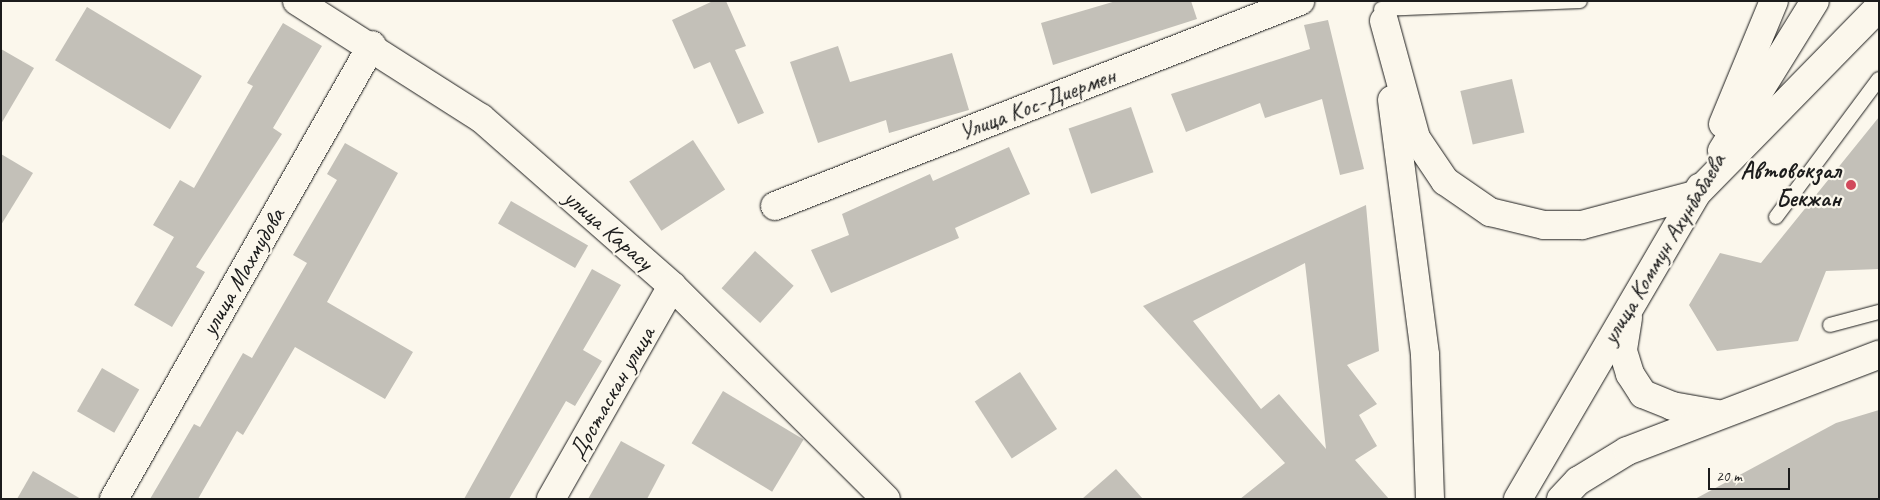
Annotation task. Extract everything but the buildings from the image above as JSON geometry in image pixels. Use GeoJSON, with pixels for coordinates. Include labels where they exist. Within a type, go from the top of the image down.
{"type":"FeatureCollection","features":[{"type":"Feature","properties":{"kind":"main road","name":"улица Карасу"},"geometry":{"type":"LineString","coordinates":[[297,1],[372,45],[481,118],[672,286],[886,499]]}},
{"type":"Feature","properties":{"kind":"main road","name":"Улица Кос-Диермен"},"geometry":{"type":"LineString","coordinates":[[775,206],[1300,1]]}},
{"type":"Feature","properties":{"kind":"main road"},"geometry":{"type":"LineString","coordinates":[[1694,195],[1774,1]]}},
{"type":"Feature","properties":{"kind":"main road","name":"улица Коммун Ахунбабаева"},"geometry":{"type":"LineString","coordinates":[[1518,499],[1694,195],[1815,1]]}},
{"type":"Feature","properties":{"kind":"main road"},"geometry":{"type":"LineString","coordinates":[[1382,10],[1416,138],[1444,181],[1490,212],[1544,225],[1582,225],[1694,195],[1879,7]]}},
{"type":"Feature","properties":{"kind":"main road"},"geometry":{"type":"LineString","coordinates":[[1382,10],[1424,355],[1430,499]]}},
{"type":"Feature","properties":{"kind":"main road","name":"улица Махмудова"},"geometry":{"type":"LineString","coordinates":[[114,499],[372,45]]}},
{"type":"Feature","properties":{"kind":"main road","name":"Достаскан улица"},"geometry":{"type":"LineString","coordinates":[[551,499],[672,286]]}},
{"type":"Feature","properties":{"kind":"main road"},"geometry":{"type":"LineString","coordinates":[[1629,307],[1623,351],[1630,374],[1644,394],[1672,406],[1717,414]]}},
{"type":"Feature","properties":{"kind":"main road"},"geometry":{"type":"LineString","coordinates":[[1561,499],[1578,481],[1626,450],[1717,414],[1879,355]]}},
{"type":"Feature","properties":{"kind":"lane"},"geometry":{"type":"LineString","coordinates":[[1382,10],[1580,1]]}},
{"type":"Feature","properties":{"kind":"lane"},"geometry":{"type":"LineString","coordinates":[[1776,216],[1879,80]]}},
{"type":"Feature","properties":{"kind":"lane"},"geometry":{"type":"LineString","coordinates":[[1830,325],[1879,312]]}},
{"type":"Feature","properties":{"kind":"place","name":"Автовокзал Бекжан"},"geometry":{"type":"Point","coordinates":[1851,185]}}]}
